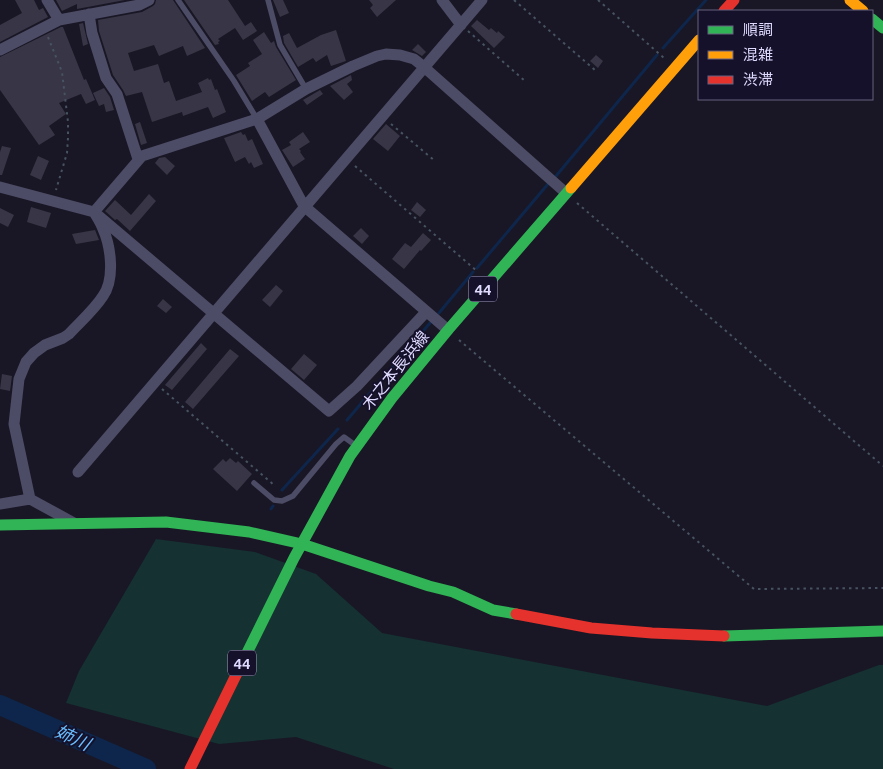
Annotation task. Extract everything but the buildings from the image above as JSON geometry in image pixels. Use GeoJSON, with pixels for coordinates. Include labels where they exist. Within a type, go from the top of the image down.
{"type":"FeatureCollection","features":[{"type":"Feature","properties":{"kind":"main road"},"geometry":{"type":"LineString","coordinates":[[725,10],[734,0]]}},
{"type":"Feature","properties":{"kind":"main road"},"geometry":{"type":"LineString","coordinates":[[850,0],[862,10]]}},
{"type":"Feature","properties":{"kind":"main road"},"geometry":{"type":"LineString","coordinates":[[873,20],[883,28]]}},
{"type":"Feature","properties":{"kind":"main road","name":"木之本長浜線"},"geometry":{"type":"LineString","coordinates":[[190,769],[294,558],[350,456],[392,398],[448,330],[698,41]]}},
{"type":"Feature","properties":{"kind":"main road"},"geometry":{"type":"LineString","coordinates":[[0,525],[166,522],[249,532],[302,544],[428,586],[453,592],[493,610],[591,628],[719,636],[883,631]]}},
{"type":"Feature","properties":{"kind":"street"},"geometry":{"type":"LineString","coordinates":[[47,0],[59,20]]}},
{"type":"Feature","properties":{"kind":"street"},"geometry":{"type":"LineString","coordinates":[[0,50],[59,20],[138,5],[149,0]]}},
{"type":"Feature","properties":{"kind":"street"},"geometry":{"type":"LineString","coordinates":[[442,0],[461,25]]}},
{"type":"Feature","properties":{"kind":"street"},"geometry":{"type":"LineString","coordinates":[[78,472],[482,0]]}},
{"type":"Feature","properties":{"kind":"street"},"geometry":{"type":"LineString","coordinates":[[89,14],[92,33],[106,78],[117,94],[138,159]]}},
{"type":"Feature","properties":{"kind":"street"},"geometry":{"type":"LineString","coordinates":[[94,212],[142,156],[257,119],[306,88],[353,66],[386,54],[408,57],[424,67],[566,193]]}},
{"type":"Feature","properties":{"kind":"street"},"geometry":{"type":"LineString","coordinates":[[257,119],[304,206],[448,330]]}},
{"type":"Feature","properties":{"kind":"street"},"geometry":{"type":"LineString","coordinates":[[0,186],[94,212],[329,411],[357,386],[426,312]]}},
{"type":"Feature","properties":{"kind":"street"},"geometry":{"type":"LineString","coordinates":[[30,499],[14,424],[19,379],[26,362],[34,353],[45,345],[69,334],[103,297],[107,290],[110,282],[108,244],[103,228],[94,212]]}},
{"type":"Feature","properties":{"kind":"street"},"geometry":{"type":"LineString","coordinates":[[0,504],[30,499],[78,524]]}},
{"type":"Feature","properties":{"kind":"lane"},"geometry":{"type":"LineString","coordinates":[[178,0],[234,81],[257,119]]}},
{"type":"Feature","properties":{"kind":"lane"},"geometry":{"type":"LineString","coordinates":[[268,0],[280,45],[306,88]]}},
{"type":"Feature","properties":{"kind":"lane"},"geometry":{"type":"LineString","coordinates":[[254,483],[274,500],[282,501],[292,496],[344,437],[357,446]]}},
{"type":"Feature","properties":{"kind":"path"},"geometry":{"type":"LineString","coordinates":[[514,0],[595,70]]}},
{"type":"Feature","properties":{"kind":"path"},"geometry":{"type":"LineString","coordinates":[[598,0],[657,52]]}},
{"type":"Feature","properties":{"kind":"path"},"geometry":{"type":"LineString","coordinates":[[461,25],[526,81]]}},
{"type":"Feature","properties":{"kind":"path"},"geometry":{"type":"LineString","coordinates":[[45,28],[62,72],[68,122],[67,153],[53,200]]}},
{"type":"Feature","properties":{"kind":"path"},"geometry":{"type":"LineString","coordinates":[[382,116],[435,161]]}},
{"type":"Feature","properties":{"kind":"path"},"geometry":{"type":"LineString","coordinates":[[346,158],[489,282]]}},
{"type":"Feature","properties":{"kind":"path"},"geometry":{"type":"LineString","coordinates":[[566,193],[883,466]]}},
{"type":"Feature","properties":{"kind":"path"},"geometry":{"type":"LineString","coordinates":[[448,330],[754,589],[883,588]]}},
{"type":"Feature","properties":{"kind":"path"},"geometry":{"type":"LineString","coordinates":[[155,382],[274,485]]}},
{"type":"Feature","properties":{"kind":"green space"},"geometry":{"type":"Polygon","coordinates":[[[156,539],[255,552],[316,574],[382,633],[767,706],[883,665],[883,769],[394,769],[296,737],[219,744],[66,703],[79,671],[156,539]]]}},
{"type":"Feature","properties":{"kind":"waterway"},"geometry":{"type":"LineString","coordinates":[[663,48],[706,0]]}},
{"type":"Feature","properties":{"kind":"waterway"},"geometry":{"type":"LineString","coordinates":[[556,176],[657,55]]}},
{"type":"Feature","properties":{"kind":"waterway"},"geometry":{"type":"LineString","coordinates":[[477,268],[548,184]]}},
{"type":"Feature","properties":{"kind":"waterway"},"geometry":{"type":"LineString","coordinates":[[439,313],[473,272]]}},
{"type":"Feature","properties":{"kind":"waterway"},"geometry":{"type":"LineString","coordinates":[[347,420],[430,323]]}},
{"type":"Feature","properties":{"kind":"waterway"},"geometry":{"type":"LineString","coordinates":[[282,490],[338,429]]}},
{"type":"Feature","properties":{"kind":"waterway","name":"姉川"},"geometry":{"type":"LineString","coordinates":[[0,705],[146,769]]}},
{"type":"Feature","properties":{"kind":"traffic: fast"},"geometry":{"type":"LineString","coordinates":[[873,20],[883,28]]}},
{"type":"Feature","properties":{"kind":"traffic: fast"},"geometry":{"type":"LineString","coordinates":[[241,665],[294,558],[350,456],[392,398],[448,330],[571,188]]}},
{"type":"Feature","properties":{"kind":"traffic: fast"},"geometry":{"type":"LineString","coordinates":[[0,525],[166,522],[249,532],[302,544],[429,586],[453,592],[493,610],[516,614]]}},
{"type":"Feature","properties":{"kind":"traffic: fast"},"geometry":{"type":"LineString","coordinates":[[724,636],[883,631]]}},
{"type":"Feature","properties":{"kind":"traffic: slow"},"geometry":{"type":"LineString","coordinates":[[850,0],[862,10]]}},
{"type":"Feature","properties":{"kind":"traffic: slow"},"geometry":{"type":"LineString","coordinates":[[571,188],[698,41]]}},
{"type":"Feature","properties":{"kind":"traffic: jam"},"geometry":{"type":"LineString","coordinates":[[725,10],[734,0]]}},
{"type":"Feature","properties":{"kind":"traffic: jam"},"geometry":{"type":"LineString","coordinates":[[516,614],[591,628],[724,636]]}},
{"type":"Feature","properties":{"kind":"traffic: jam"},"geometry":{"type":"LineString","coordinates":[[190,769],[241,665]]}}]}
